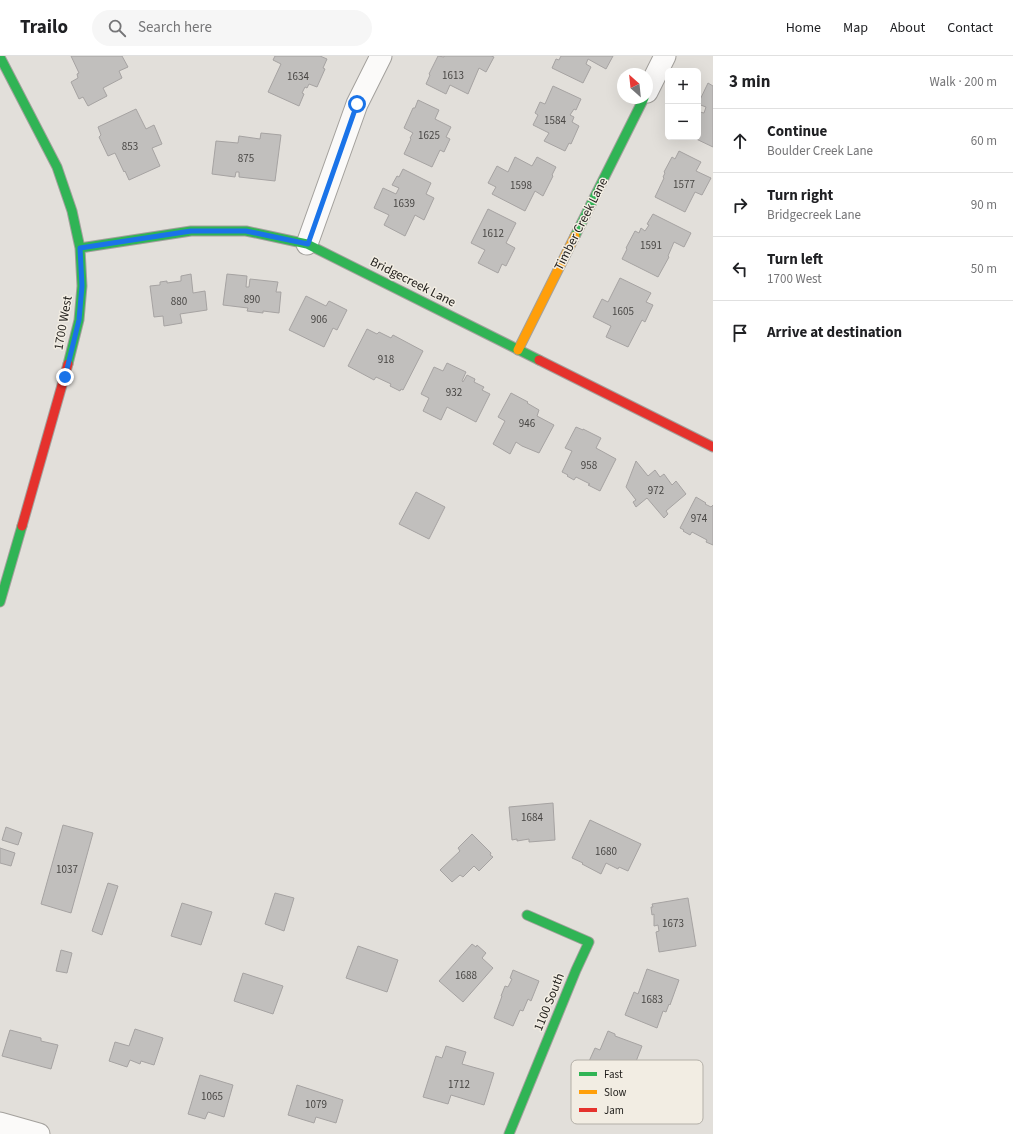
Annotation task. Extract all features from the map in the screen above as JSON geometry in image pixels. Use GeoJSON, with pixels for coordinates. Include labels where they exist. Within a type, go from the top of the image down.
{"type":"FeatureCollection","features":[{"type":"Feature","properties":{"kind":"street"},"geometry":{"type":"LineString","coordinates":[[308,244],[357,104],[381,56]]}},
{"type":"Feature","properties":{"kind":"street"},"geometry":{"type":"LineString","coordinates":[[653,80],[665,56]]}},
{"type":"Feature","properties":{"kind":"street","name":"1700 West"},"geometry":{"type":"LineString","coordinates":[[0,57],[57,167],[72,211],[80,248],[82,286],[79,320],[65,377],[0,602]]}},
{"type":"Feature","properties":{"kind":"street","name":"Timber Creek Lane"},"geometry":{"type":"LineString","coordinates":[[518,350],[641,104]]}},
{"type":"Feature","properties":{"kind":"street","name":"Bridgecreek Lane"},"geometry":{"type":"LineString","coordinates":[[80,248],[191,231],[246,231],[308,244],[713,447]]}},
{"type":"Feature","properties":{"kind":"street","name":"1100 South"},"geometry":{"type":"LineString","coordinates":[[509,1134],[573,977],[589,942],[527,915]]}},
{"type":"Feature","properties":{"kind":"street"},"geometry":{"type":"LineString","coordinates":[[0,1123],[39,1134]]}},
{"type":"Feature","properties":{"kind":"building"},"geometry":{"type":"Polygon","coordinates":[[[71,56],[122,56],[128,67],[119,71],[122,78],[103,88],[107,96],[88,106],[83,97],[79,99],[71,82],[78,78],[77,74],[79,73],[71,56]]]}},
{"type":"Feature","properties":{"kind":"building"},"geometry":{"type":"Polygon","coordinates":[[[275,56],[320,56],[327,59],[323,68],[325,69],[317,87],[309,84],[307,88],[305,87],[299,106],[268,92],[281,64],[273,60],[275,56]]]}},
{"type":"Feature","properties":{"kind":"building"},"geometry":{"type":"Polygon","coordinates":[[[438,56],[494,57],[486,72],[479,68],[468,94],[450,85],[446,94],[426,84],[438,56]]]}},
{"type":"Feature","properties":{"kind":"building"},"geometry":{"type":"Polygon","coordinates":[[[561,56],[613,56],[606,69],[588,59],[586,64],[591,67],[583,83],[552,68],[556,59],[559,60],[561,56]]]}},
{"type":"Feature","properties":{"kind":"building"},"geometry":{"type":"Polygon","coordinates":[[[708,83],[713,86],[713,147],[698,140],[701,140],[701,112],[704,113],[706,107],[701,105],[701,98],[708,83]]]}},
{"type":"Feature","properties":{"kind":"building"},"geometry":{"type":"Polygon","coordinates":[[[553,86],[581,99],[576,110],[574,109],[570,115],[574,117],[572,122],[579,126],[571,144],[569,143],[565,151],[544,141],[549,133],[533,125],[538,115],[535,113],[540,102],[545,104],[553,86]]]}},
{"type":"Feature","properties":{"kind":"building"},"geometry":{"type":"Polygon","coordinates":[[[418,100],[439,110],[435,119],[451,127],[446,137],[450,139],[444,152],[440,150],[432,167],[404,154],[413,133],[404,128],[418,100]]]}},
{"type":"Feature","properties":{"kind":"building"},"geometry":{"type":"Polygon","coordinates":[[[136,109],[146,129],[154,125],[162,144],[152,148],[160,166],[129,180],[115,153],[108,156],[99,137],[101,135],[98,127],[136,109]]]}},
{"type":"Feature","properties":{"kind":"building"},"geometry":{"type":"Polygon","coordinates":[[[261,133],[281,135],[275,181],[239,177],[239,172],[236,172],[235,177],[212,174],[216,141],[238,143],[239,136],[260,139],[261,133]]]}},
{"type":"Feature","properties":{"kind":"building"},"geometry":{"type":"Polygon","coordinates":[[[679,151],[701,162],[696,171],[711,178],[702,195],[695,192],[685,212],[655,197],[664,178],[664,172],[672,157],[675,159],[679,151]]]}},
{"type":"Feature","properties":{"kind":"building"},"geometry":{"type":"Polygon","coordinates":[[[515,157],[532,166],[537,157],[556,167],[543,196],[535,191],[525,211],[492,194],[496,187],[488,183],[497,166],[508,172],[515,157]]]}},
{"type":"Feature","properties":{"kind":"building"},"geometry":{"type":"Polygon","coordinates":[[[403,169],[431,183],[426,194],[434,198],[424,220],[415,215],[405,236],[384,225],[389,215],[374,208],[383,188],[396,194],[399,188],[392,185],[397,176],[399,177],[403,169]]]}},
{"type":"Feature","properties":{"kind":"building"},"geometry":{"type":"Polygon","coordinates":[[[488,209],[516,223],[506,243],[515,248],[506,266],[502,264],[498,273],[478,263],[485,250],[471,243],[488,209]]]}},
{"type":"Feature","properties":{"kind":"building"},"geometry":{"type":"Polygon","coordinates":[[[653,214],[691,233],[684,247],[674,242],[668,256],[669,257],[658,277],[622,259],[635,231],[639,233],[641,228],[645,231],[653,214]]]}},
{"type":"Feature","properties":{"kind":"building"},"geometry":{"type":"Polygon","coordinates":[[[191,274],[193,293],[205,291],[207,310],[180,314],[182,323],[164,326],[163,316],[154,317],[150,286],[160,285],[160,282],[167,281],[167,283],[181,281],[181,276],[191,274]]]}},
{"type":"Feature","properties":{"kind":"building"},"geometry":{"type":"Polygon","coordinates":[[[227,274],[247,276],[246,287],[249,287],[250,279],[278,282],[276,292],[281,292],[279,313],[247,311],[248,308],[223,305],[227,274]]]}},
{"type":"Feature","properties":{"kind":"building"},"geometry":{"type":"Polygon","coordinates":[[[620,278],[651,293],[646,302],[653,305],[645,322],[642,320],[628,347],[606,337],[611,326],[593,317],[602,299],[608,302],[620,278]]]}},
{"type":"Feature","properties":{"kind":"building"},"geometry":{"type":"Polygon","coordinates":[[[306,296],[326,306],[329,301],[347,310],[337,330],[333,328],[324,347],[289,330],[306,296]]]}},
{"type":"Feature","properties":{"kind":"building"},"geometry":{"type":"Polygon","coordinates":[[[367,329],[377,334],[379,332],[391,338],[393,335],[423,351],[403,390],[401,389],[400,391],[390,386],[391,384],[376,377],[374,380],[348,366],[367,329]]]}},
{"type":"Feature","properties":{"kind":"building"},"geometry":{"type":"Polygon","coordinates":[[[447,363],[466,372],[462,381],[463,382],[467,375],[475,379],[474,382],[484,387],[482,390],[490,394],[476,422],[447,407],[441,420],[423,411],[429,398],[421,394],[434,367],[443,371],[447,363]]]}},
{"type":"Feature","properties":{"kind":"building"},"geometry":{"type":"Polygon","coordinates":[[[511,393],[539,410],[537,416],[554,425],[539,453],[516,442],[510,454],[493,444],[505,421],[498,417],[511,393]]]}},
{"type":"Feature","properties":{"kind":"building"},"geometry":{"type":"Polygon","coordinates":[[[576,427],[601,438],[596,448],[616,459],[600,491],[576,477],[574,480],[562,472],[572,451],[565,448],[576,427]]]}},
{"type":"Feature","properties":{"kind":"building"},"geometry":{"type":"Polygon","coordinates":[[[636,461],[648,476],[655,470],[660,477],[664,474],[672,485],[676,481],[686,494],[666,511],[668,514],[664,518],[647,498],[636,507],[633,502],[636,500],[626,487],[636,461]]]}},
{"type":"Feature","properties":{"kind":"building"},"geometry":{"type":"Polygon","coordinates":[[[416,492],[445,507],[429,539],[399,524],[416,492]]]}},
{"type":"Feature","properties":{"kind":"building"},"geometry":{"type":"Polygon","coordinates":[[[696,497],[711,507],[713,505],[713,545],[692,532],[690,535],[680,528],[696,497]]]}},
{"type":"Feature","properties":{"kind":"building"},"geometry":{"type":"Polygon","coordinates":[[[553,803],[555,840],[529,842],[529,839],[517,841],[517,839],[512,840],[509,807],[553,803]]]}},
{"type":"Feature","properties":{"kind":"building"},"geometry":{"type":"Polygon","coordinates":[[[590,820],[641,844],[628,871],[619,867],[618,869],[606,863],[601,874],[572,858],[590,820]]]}},
{"type":"Feature","properties":{"kind":"building"},"geometry":{"type":"Polygon","coordinates":[[[63,825],[93,833],[71,913],[41,904],[63,825]]]}},
{"type":"Feature","properties":{"kind":"building"},"geometry":{"type":"Polygon","coordinates":[[[6,827],[22,833],[18,845],[2,840],[6,827]]]}},
{"type":"Feature","properties":{"kind":"building"},"geometry":{"type":"Polygon","coordinates":[[[472,834],[491,853],[490,855],[493,857],[479,871],[474,866],[463,877],[460,875],[452,882],[440,870],[460,851],[458,848],[472,834]]]}},
{"type":"Feature","properties":{"kind":"building"},"geometry":{"type":"Polygon","coordinates":[[[0,848],[15,853],[11,866],[0,863],[0,848]]]}},
{"type":"Feature","properties":{"kind":"building"},"geometry":{"type":"Polygon","coordinates":[[[108,883],[118,886],[102,935],[92,931],[108,883]]]}},
{"type":"Feature","properties":{"kind":"building"},"geometry":{"type":"Polygon","coordinates":[[[275,893],[294,898],[284,931],[265,924],[275,893]]]}},
{"type":"Feature","properties":{"kind":"building"},"geometry":{"type":"Polygon","coordinates":[[[688,898],[696,946],[659,952],[656,932],[659,931],[658,925],[654,926],[654,914],[652,915],[651,907],[653,907],[652,904],[688,898]]]}},
{"type":"Feature","properties":{"kind":"building"},"geometry":{"type":"Polygon","coordinates":[[[182,903],[212,912],[201,945],[171,936],[182,903]]]}},
{"type":"Feature","properties":{"kind":"building"},"geometry":{"type":"Polygon","coordinates":[[[472,944],[476,947],[477,945],[486,953],[482,958],[493,968],[463,1002],[439,981],[472,944]]]}},
{"type":"Feature","properties":{"kind":"building"},"geometry":{"type":"Polygon","coordinates":[[[358,946],[398,960],[387,992],[346,978],[358,946]]]}},
{"type":"Feature","properties":{"kind":"building"},"geometry":{"type":"Polygon","coordinates":[[[61,950],[72,953],[67,973],[56,971],[61,950]]]}},
{"type":"Feature","properties":{"kind":"building"},"geometry":{"type":"Polygon","coordinates":[[[647,969],[679,980],[670,1005],[669,1004],[666,1012],[663,1011],[657,1028],[625,1015],[634,992],[638,994],[647,969]]]}},
{"type":"Feature","properties":{"kind":"building"},"geometry":{"type":"Polygon","coordinates":[[[513,970],[539,981],[531,1001],[528,999],[523,1011],[520,1010],[513,1026],[494,1018],[505,986],[508,987],[512,979],[510,978],[513,970]]]}},
{"type":"Feature","properties":{"kind":"building"},"geometry":{"type":"Polygon","coordinates":[[[243,973],[283,986],[273,1014],[234,1001],[243,973]]]}},
{"type":"Feature","properties":{"kind":"building"},"geometry":{"type":"Polygon","coordinates":[[[135,1029],[163,1038],[154,1065],[141,1061],[140,1064],[130,1060],[127,1067],[109,1061],[115,1042],[129,1046],[135,1029]]]}},
{"type":"Feature","properties":{"kind":"building"},"geometry":{"type":"Polygon","coordinates":[[[10,1030],[41,1038],[41,1041],[58,1045],[51,1069],[2,1056],[10,1030]]]}},
{"type":"Feature","properties":{"kind":"building"},"geometry":{"type":"Polygon","coordinates":[[[608,1031],[615,1034],[615,1036],[642,1046],[637,1060],[590,1060],[595,1048],[600,1050],[608,1031]]]}},
{"type":"Feature","properties":{"kind":"building"},"geometry":{"type":"Polygon","coordinates":[[[446,1046],[466,1052],[462,1064],[494,1073],[484,1105],[451,1095],[448,1104],[423,1097],[436,1056],[442,1058],[446,1046]]]}},
{"type":"Feature","properties":{"kind":"building"},"geometry":{"type":"Polygon","coordinates":[[[200,1075],[233,1085],[224,1117],[208,1112],[205,1119],[188,1114],[200,1075]]]}},
{"type":"Feature","properties":{"kind":"building"},"geometry":{"type":"Polygon","coordinates":[[[297,1085],[343,1100],[336,1123],[316,1117],[314,1123],[288,1115],[297,1085]]]}},
{"type":"Feature","properties":{"kind":"traffic: fast"},"geometry":{"type":"LineString","coordinates":[[0,57],[57,167],[72,211],[80,248],[82,286],[79,320],[68,364]]}},
{"type":"Feature","properties":{"kind":"traffic: fast"},"geometry":{"type":"LineString","coordinates":[[575,236],[641,104]]}},
{"type":"Feature","properties":{"kind":"traffic: fast"},"geometry":{"type":"LineString","coordinates":[[80,248],[191,231],[246,231],[307,244],[539,360]]}},
{"type":"Feature","properties":{"kind":"traffic: fast"},"geometry":{"type":"LineString","coordinates":[[0,602],[22,526]]}},
{"type":"Feature","properties":{"kind":"traffic: fast"},"geometry":{"type":"LineString","coordinates":[[509,1134],[576,970],[589,942],[527,915]]}},
{"type":"Feature","properties":{"kind":"traffic: slow"},"geometry":{"type":"LineString","coordinates":[[518,350],[575,236]]}},
{"type":"Feature","properties":{"kind":"traffic: jam"},"geometry":{"type":"LineString","coordinates":[[539,360],[713,447]]}},
{"type":"Feature","properties":{"kind":"traffic: jam"},"geometry":{"type":"LineString","coordinates":[[22,526],[68,364]]}},
{"type":"Feature","properties":{"kind":"route"},"geometry":{"type":"LineString","coordinates":[[65,377],[79,320],[82,286],[80,248],[191,231],[246,231],[308,244],[357,104]]}}]}
